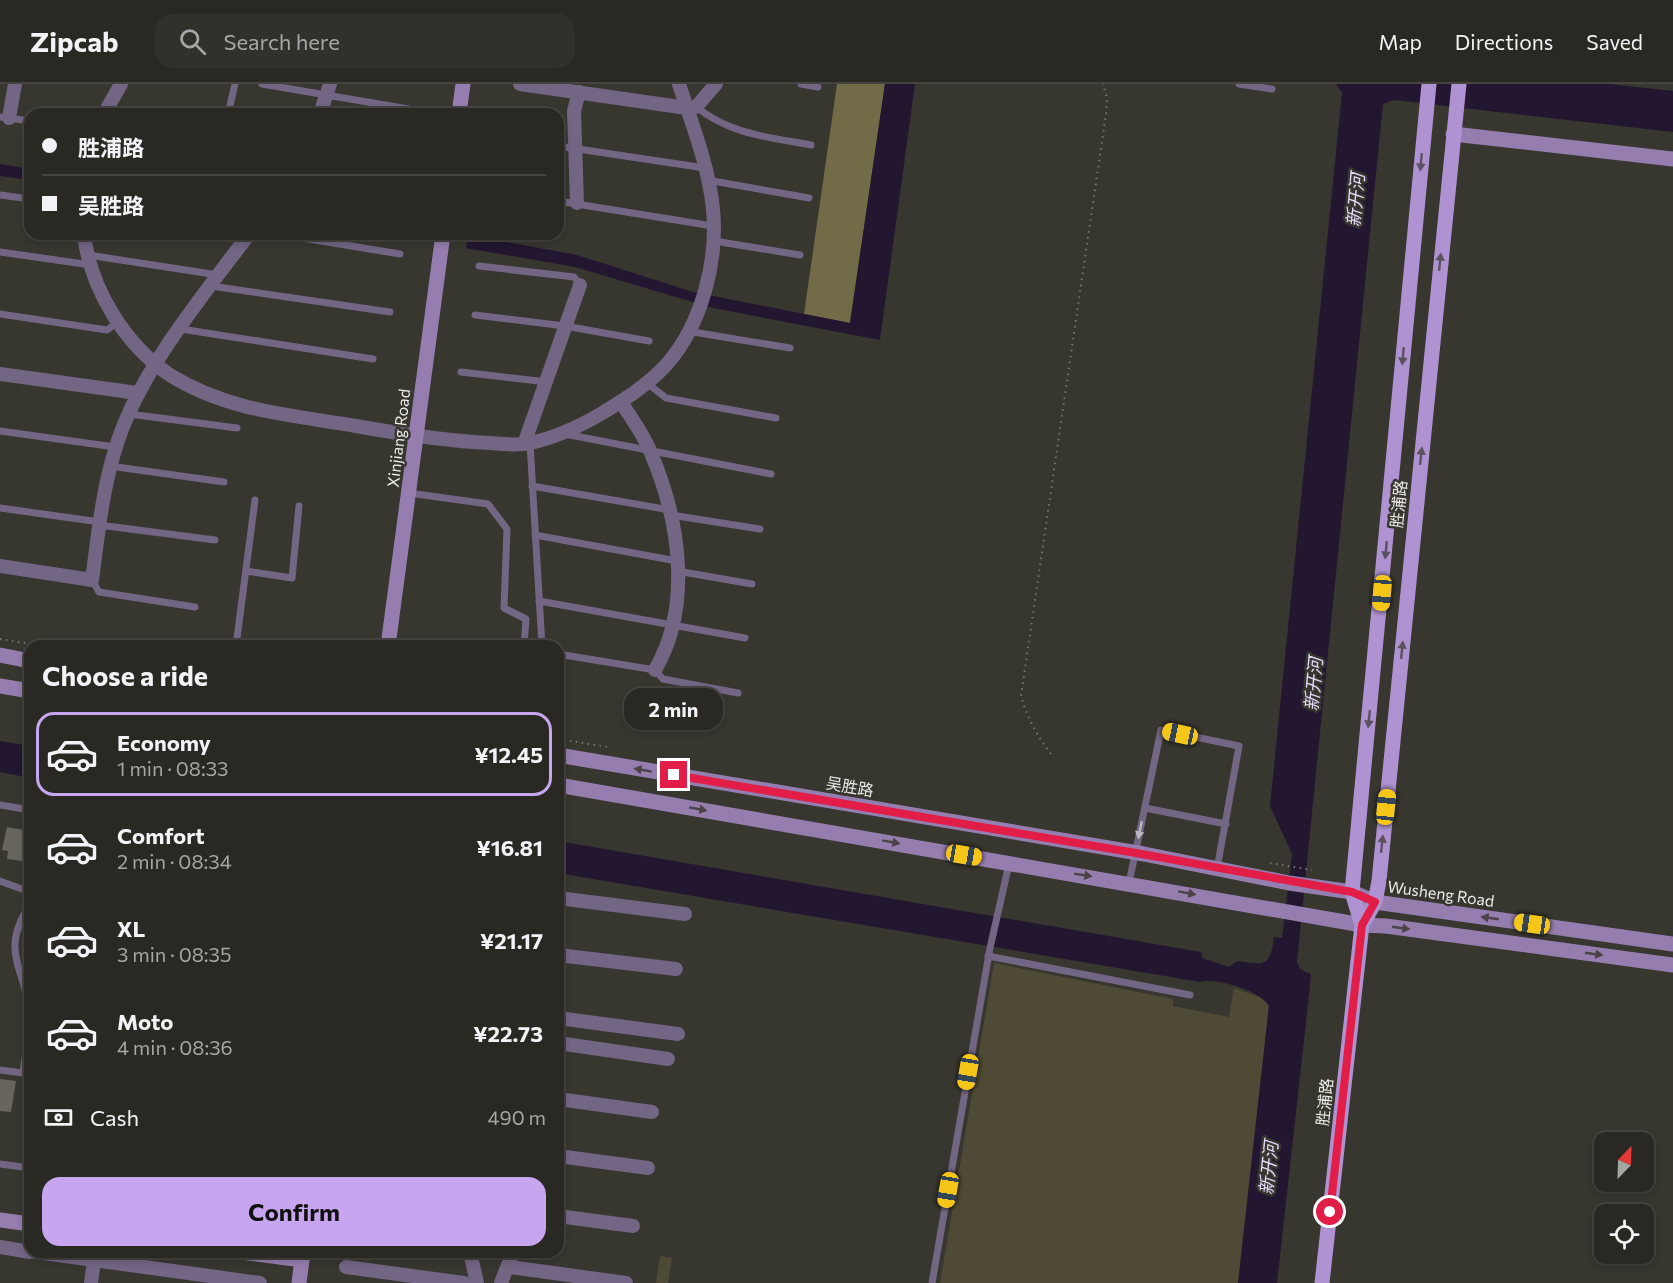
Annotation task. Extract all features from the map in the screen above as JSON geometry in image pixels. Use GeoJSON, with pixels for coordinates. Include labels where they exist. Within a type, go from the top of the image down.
{"type":"FeatureCollection","features":[{"type":"Feature","properties":{"kind":"main road"},"geometry":{"type":"LineString","coordinates":[[460,108],[463,84]]}},
{"type":"Feature","properties":{"kind":"main road","name":"胜浦路"},"geometry":{"type":"LineString","coordinates":[[1362,925],[1352,892],[1429,84]]}},
{"type":"Feature","properties":{"kind":"main road","name":"胜浦路"},"geometry":{"type":"LineString","coordinates":[[1322,1283],[1362,925],[1375,902],[1459,84]]}},
{"type":"Feature","properties":{"kind":"main road"},"geometry":{"type":"LineString","coordinates":[[1454,134],[1673,159]]}},
{"type":"Feature","properties":{"kind":"main road","name":"Xinjiang Road"},"geometry":{"type":"LineString","coordinates":[[389,640],[442,240]]}},
{"type":"Feature","properties":{"kind":"main road"},"geometry":{"type":"LineString","coordinates":[[0,655],[24,660]]}},
{"type":"Feature","properties":{"kind":"main road"},"geometry":{"type":"LineString","coordinates":[[0,686],[24,691]]}},
{"type":"Feature","properties":{"kind":"main road","name":"吴胜路"},"geometry":{"type":"LineString","coordinates":[[564,756],[1136,853]]}},
{"type":"Feature","properties":{"kind":"main road"},"geometry":{"type":"LineString","coordinates":[[564,786],[1362,925],[1386,926],[1673,965]]}},
{"type":"Feature","properties":{"kind":"main road","name":"Wusheng Road"},"geometry":{"type":"LineString","coordinates":[[1136,853],[1289,883],[1352,892],[1375,902],[1673,944]]}},
{"type":"Feature","properties":{"kind":"main road"},"geometry":{"type":"LineString","coordinates":[[0,1220],[24,1223]]}},
{"type":"Feature","properties":{"kind":"main road"},"geometry":{"type":"LineString","coordinates":[[299,1283],[303,1258]]}},
{"type":"Feature","properties":{"kind":"street"},"geometry":{"type":"LineString","coordinates":[[5,118],[15,84]]}},
{"type":"Feature","properties":{"kind":"street"},"geometry":{"type":"LineString","coordinates":[[107,108],[121,84]]}},
{"type":"Feature","properties":{"kind":"street"},"geometry":{"type":"LineString","coordinates":[[520,84],[579,92],[617,91],[691,107]]}},
{"type":"Feature","properties":{"kind":"street"},"geometry":{"type":"LineString","coordinates":[[85,240],[89,260],[118,322],[141,351],[169,374],[220,401],[450,441],[527,443],[561,434],[621,402],[647,383],[668,362],[698,309],[711,264],[713,226],[706,174],[691,107],[679,84]]}},
{"type":"Feature","properties":{"kind":"street"},"geometry":{"type":"LineString","coordinates":[[691,107],[716,84]]}},
{"type":"Feature","properties":{"kind":"street"},"geometry":{"type":"LineString","coordinates":[[322,108],[328,89]]}},
{"type":"Feature","properties":{"kind":"street"},"geometry":{"type":"LineString","coordinates":[[578,203],[574,111],[579,92]]}},
{"type":"Feature","properties":{"kind":"street"},"geometry":{"type":"LineString","coordinates":[[0,566],[92,580],[99,523],[110,466],[115,447],[138,393],[156,363],[245,240]]}},
{"type":"Feature","properties":{"kind":"street"},"geometry":{"type":"LineString","coordinates":[[527,443],[580,285]]}},
{"type":"Feature","properties":{"kind":"street"},"geometry":{"type":"LineString","coordinates":[[0,374],[138,393]]}},
{"type":"Feature","properties":{"kind":"street"},"geometry":{"type":"LineString","coordinates":[[621,402],[651,452],[671,513],[677,566],[672,626],[663,655],[655,670]]}},
{"type":"Feature","properties":{"kind":"street"},"geometry":{"type":"LineString","coordinates":[[564,899],[685,914]]}},
{"type":"Feature","properties":{"kind":"street"},"geometry":{"type":"LineString","coordinates":[[564,956],[676,969]]}},
{"type":"Feature","properties":{"kind":"street"},"geometry":{"type":"LineString","coordinates":[[564,1019],[678,1034]]}},
{"type":"Feature","properties":{"kind":"street"},"geometry":{"type":"LineString","coordinates":[[564,1044],[668,1059]]}},
{"type":"Feature","properties":{"kind":"street"},"geometry":{"type":"LineString","coordinates":[[564,1100],[652,1112]]}},
{"type":"Feature","properties":{"kind":"street"},"geometry":{"type":"LineString","coordinates":[[564,1157],[648,1168]]}},
{"type":"Feature","properties":{"kind":"street"},"geometry":{"type":"LineString","coordinates":[[564,1217],[633,1226]]}},
{"type":"Feature","properties":{"kind":"street"},"geometry":{"type":"LineString","coordinates":[[0,1247],[24,1251]]}},
{"type":"Feature","properties":{"kind":"street"},"geometry":{"type":"LineString","coordinates":[[75,1258],[260,1283]]}},
{"type":"Feature","properties":{"kind":"street"},"geometry":{"type":"LineString","coordinates":[[471,1258],[477,1283]]}},
{"type":"Feature","properties":{"kind":"street"},"geometry":{"type":"LineString","coordinates":[[501,1283],[510,1267],[512,1258]]}},
{"type":"Feature","properties":{"kind":"street"},"geometry":{"type":"LineString","coordinates":[[91,1283],[94,1261]]}},
{"type":"Feature","properties":{"kind":"street"},"geometry":{"type":"LineString","coordinates":[[346,1267],[464,1283]]}},
{"type":"Feature","properties":{"kind":"street"},"geometry":{"type":"LineString","coordinates":[[510,1267],[626,1283]]}},
{"type":"Feature","properties":{"kind":"lane"},"geometry":{"type":"LineString","coordinates":[[229,108],[235,84]]}},
{"type":"Feature","properties":{"kind":"lane"},"geometry":{"type":"LineString","coordinates":[[262,84],[328,89],[409,108]]}},
{"type":"Feature","properties":{"kind":"lane"},"geometry":{"type":"LineString","coordinates":[[801,84],[818,87]]}},
{"type":"Feature","properties":{"kind":"lane"},"geometry":{"type":"LineString","coordinates":[[1239,84],[1272,90]]}},
{"type":"Feature","properties":{"kind":"lane"},"geometry":{"type":"LineString","coordinates":[[691,107],[735,131],[811,145]]}},
{"type":"Feature","properties":{"kind":"lane"},"geometry":{"type":"LineString","coordinates":[[5,118],[24,120]]}},
{"type":"Feature","properties":{"kind":"lane"},"geometry":{"type":"LineString","coordinates":[[564,147],[706,174],[809,198]]}},
{"type":"Feature","properties":{"kind":"lane"},"geometry":{"type":"LineString","coordinates":[[0,195],[24,198]]}},
{"type":"Feature","properties":{"kind":"lane"},"geometry":{"type":"LineString","coordinates":[[564,202],[713,226]]}},
{"type":"Feature","properties":{"kind":"lane"},"geometry":{"type":"LineString","coordinates":[[315,240],[400,254]]}},
{"type":"Feature","properties":{"kind":"lane"},"geometry":{"type":"LineString","coordinates":[[714,241],[800,255]]}},
{"type":"Feature","properties":{"kind":"lane"},"geometry":{"type":"LineString","coordinates":[[0,252],[89,260],[390,312]]}},
{"type":"Feature","properties":{"kind":"lane"},"geometry":{"type":"LineString","coordinates":[[479,266],[574,277],[580,285]]}},
{"type":"Feature","properties":{"kind":"lane"},"geometry":{"type":"LineString","coordinates":[[0,314],[107,330],[118,322]]}},
{"type":"Feature","properties":{"kind":"lane"},"geometry":{"type":"LineString","coordinates":[[475,315],[565,326],[649,341]]}},
{"type":"Feature","properties":{"kind":"lane"},"geometry":{"type":"LineString","coordinates":[[181,329],[373,359]]}},
{"type":"Feature","properties":{"kind":"lane"},"geometry":{"type":"LineString","coordinates":[[687,331],[790,348]]}},
{"type":"Feature","properties":{"kind":"lane"},"geometry":{"type":"LineString","coordinates":[[460,372],[547,382]]}},
{"type":"Feature","properties":{"kind":"lane"},"geometry":{"type":"LineString","coordinates":[[647,383],[666,398],[776,418]]}},
{"type":"Feature","properties":{"kind":"lane"},"geometry":{"type":"LineString","coordinates":[[129,414],[237,428]]}},
{"type":"Feature","properties":{"kind":"lane"},"geometry":{"type":"LineString","coordinates":[[0,430],[115,447]]}},
{"type":"Feature","properties":{"kind":"lane"},"geometry":{"type":"LineString","coordinates":[[561,434],[771,474]]}},
{"type":"Feature","properties":{"kind":"lane"},"geometry":{"type":"LineString","coordinates":[[527,443],[532,486],[542,640]]}},
{"type":"Feature","properties":{"kind":"lane"},"geometry":{"type":"LineString","coordinates":[[110,466],[224,482]]}},
{"type":"Feature","properties":{"kind":"lane"},"geometry":{"type":"LineString","coordinates":[[532,486],[760,529]]}},
{"type":"Feature","properties":{"kind":"lane"},"geometry":{"type":"LineString","coordinates":[[409,493],[488,504],[507,529],[504,608],[526,619],[524,640]]}},
{"type":"Feature","properties":{"kind":"lane"},"geometry":{"type":"LineString","coordinates":[[237,640],[255,500]]}},
{"type":"Feature","properties":{"kind":"lane"},"geometry":{"type":"LineString","coordinates":[[246,571],[292,578],[299,506]]}},
{"type":"Feature","properties":{"kind":"lane"},"geometry":{"type":"LineString","coordinates":[[0,508],[215,540]]}},
{"type":"Feature","properties":{"kind":"lane"},"geometry":{"type":"LineString","coordinates":[[535,535],[752,584]]}},
{"type":"Feature","properties":{"kind":"lane"},"geometry":{"type":"LineString","coordinates":[[92,580],[99,592],[195,607]]}},
{"type":"Feature","properties":{"kind":"lane"},"geometry":{"type":"LineString","coordinates":[[539,601],[745,638]]}},
{"type":"Feature","properties":{"kind":"lane"},"geometry":{"type":"LineString","coordinates":[[564,655],[655,670],[663,679],[738,693]]}},
{"type":"Feature","properties":{"kind":"lane"},"geometry":{"type":"LineString","coordinates":[[1129,883],[1161,730],[1239,746],[1217,869]]}},
{"type":"Feature","properties":{"kind":"lane"},"geometry":{"type":"LineString","coordinates":[[0,805],[24,809]]}},
{"type":"Feature","properties":{"kind":"lane"},"geometry":{"type":"LineString","coordinates":[[1145,808],[1226,824]]}},
{"type":"Feature","properties":{"kind":"lane"},"geometry":{"type":"LineString","coordinates":[[932,1283],[989,952],[1009,863]]}},
{"type":"Feature","properties":{"kind":"lane"},"geometry":{"type":"LineString","coordinates":[[0,881],[24,890]]}},
{"type":"Feature","properties":{"kind":"lane"},"geometry":{"type":"LineString","coordinates":[[24,914],[12,943],[12,959],[24,992]]}},
{"type":"Feature","properties":{"kind":"lane"},"geometry":{"type":"LineString","coordinates":[[989,952],[1190,995]]}},
{"type":"Feature","properties":{"kind":"lane"},"geometry":{"type":"LineString","coordinates":[[0,1070],[24,1074]]}},
{"type":"Feature","properties":{"kind":"lane"},"geometry":{"type":"LineString","coordinates":[[0,1164],[24,1167]]}},
{"type":"Feature","properties":{"kind":"path"},"geometry":{"type":"LineString","coordinates":[[1051,754],[1040,740],[1021,696],[1106,114],[1107,98],[1103,84]]}},
{"type":"Feature","properties":{"kind":"path"},"geometry":{"type":"LineString","coordinates":[[0,639],[24,643]]}},
{"type":"Feature","properties":{"kind":"path"},"geometry":{"type":"LineString","coordinates":[[1289,866],[1308,869]]}},
{"type":"Feature","properties":{"kind":"shaded area"},"geometry":{"type":"Polygon","coordinates":[[[837,84],[885,84],[850,323],[804,314],[837,84]]]}},
{"type":"Feature","properties":{"kind":"shaded area"},"geometry":{"type":"Polygon","coordinates":[[[994,963],[1173,999],[1173,1006],[1229,1017],[1234,988],[1265,999],[1269,1006],[1238,1283],[940,1283],[994,963]]]}},
{"type":"Feature","properties":{"kind":"shaded area"},"geometry":{"type":"Polygon","coordinates":[[[660,1256],[672,1258],[668,1283],[656,1283],[660,1256]]]}},
{"type":"Feature","properties":{"kind":"water"},"geometry":{"type":"Polygon","coordinates":[[[885,84],[915,84],[880,340],[713,308],[575,267],[466,248],[467,240],[495,240],[577,255],[693,292],[850,323],[885,84]]]}},
{"type":"Feature","properties":{"kind":"water","name":"新开河"},"geometry":{"type":"Polygon","coordinates":[[[1336,84],[1610,84],[1673,91],[1673,132],[1394,100],[1383,104],[1297,962],[1300,969],[1311,974],[1277,1283],[1238,1283],[1269,1006],[1257,995],[1227,983],[1200,982],[564,874],[564,842],[1201,952],[1202,958],[1229,967],[1237,961],[1265,962],[1271,954],[1274,937],[1282,938],[1292,854],[1270,806],[1342,93],[1336,84]]]}},
{"type":"Feature","properties":{"kind":"water"},"geometry":{"type":"Polygon","coordinates":[[[0,164],[24,168],[24,179],[0,176],[0,164]]]}},
{"type":"Feature","properties":{"kind":"water"},"geometry":{"type":"Polygon","coordinates":[[[0,741],[24,745],[24,777],[0,772],[0,741]]]}},
{"type":"Feature","properties":{"kind":"building"},"geometry":{"type":"Polygon","coordinates":[[[7,827],[24,830],[24,861],[7,859],[8,851],[2,850],[7,827]]]}},
{"type":"Feature","properties":{"kind":"building"},"geometry":{"type":"Polygon","coordinates":[[[0,1079],[16,1081],[11,1112],[0,1111],[0,1079]]]}},
{"type":"Feature","properties":{"kind":"route"},"geometry":{"type":"LineString","coordinates":[[674,775],[1136,853],[1289,883],[1352,892],[1375,902],[1362,925],[1330,1212]]}}]}
